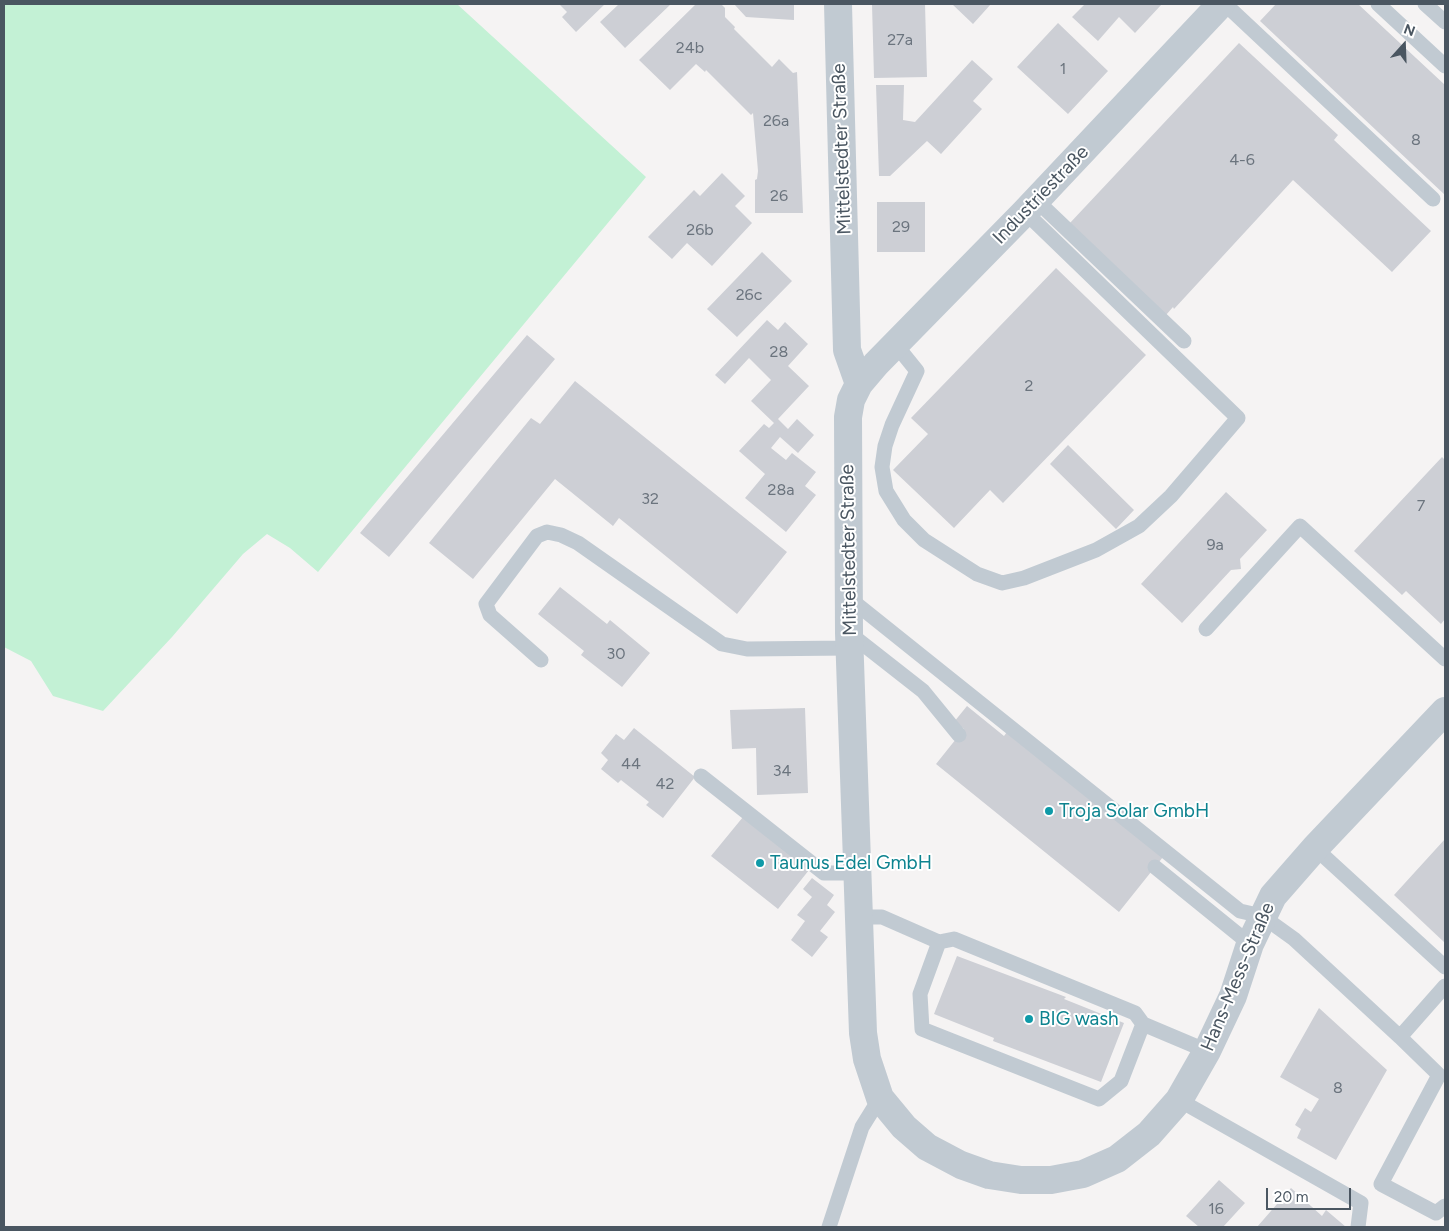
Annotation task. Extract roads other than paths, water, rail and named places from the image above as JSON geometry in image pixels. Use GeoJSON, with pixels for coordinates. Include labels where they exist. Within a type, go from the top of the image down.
{"type":"FeatureCollection","features":[{"type":"Feature","properties":{"kind":"street","name":"Mittelstedter Straße"},"geometry":{"type":"LineString","coordinates":[[838,4],[847,350],[859,384],[851,400],[848,417],[849,598],[863,1033],[867,1059],[880,1098]]}},
{"type":"Feature","properties":{"kind":"street","name":"Industriestraße"},"geometry":{"type":"LineString","coordinates":[[859,384],[1223,4]]}},
{"type":"Feature","properties":{"kind":"street","name":"Hans-Mess-Straße"},"geometry":{"type":"LineString","coordinates":[[880,1098],[904,1127],[927,1147],[961,1165],[989,1175],[1021,1180],[1051,1180],[1083,1174],[1117,1159],[1149,1134],[1179,1100],[1207,1051],[1233,996],[1250,944],[1273,896],[1315,848],[1445,711]]}},
{"type":"Feature","properties":{"kind":"lane"},"geometry":{"type":"LineString","coordinates":[[1223,4],[1433,199]]}},
{"type":"Feature","properties":{"kind":"lane"},"geometry":{"type":"LineString","coordinates":[[1378,4],[1445,66]]}},
{"type":"Feature","properties":{"kind":"lane"},"geometry":{"type":"LineString","coordinates":[[1425,4],[1445,22]]}},
{"type":"Feature","properties":{"kind":"lane"},"geometry":{"type":"LineString","coordinates":[[1030,206],[1184,341]]}},
{"type":"Feature","properties":{"kind":"lane"},"geometry":{"type":"LineString","coordinates":[[896,345],[918,372],[892,425],[885,446],[882,467],[886,491],[904,520],[924,540],[947,557],[977,574],[1002,583],[1024,578],[1096,550],[1139,526],[1171,496],[1238,418],[1030,206]]}},
{"type":"Feature","properties":{"kind":"lane"},"geometry":{"type":"LineString","coordinates":[[1206,629],[1300,526],[1445,659]]}},
{"type":"Feature","properties":{"kind":"lane"},"geometry":{"type":"LineString","coordinates":[[541,660],[490,615],[486,604],[537,536],[547,532],[561,535],[578,543],[722,644],[747,649],[850,640],[923,691],[959,735]]}},
{"type":"Feature","properties":{"kind":"lane"},"geometry":{"type":"LineString","coordinates":[[849,598],[1240,911],[1262,916],[1294,939],[1439,1075],[1381,1184],[1436,1213],[1445,1206]]}},
{"type":"Feature","properties":{"kind":"lane"},"geometry":{"type":"LineString","coordinates":[[701,776],[824,873],[858,873]]}},
{"type":"Feature","properties":{"kind":"lane"},"geometry":{"type":"LineString","coordinates":[[1315,848],[1445,968]]}},
{"type":"Feature","properties":{"kind":"lane"},"geometry":{"type":"LineString","coordinates":[[1155,867],[1250,944]]}},
{"type":"Feature","properties":{"kind":"lane"},"geometry":{"type":"LineString","coordinates":[[860,916],[882,918],[939,942],[954,939],[1135,1013],[1144,1024],[1207,1051]]}},
{"type":"Feature","properties":{"kind":"lane"},"geometry":{"type":"LineString","coordinates":[[939,942],[920,994],[922,1029],[1098,1099],[1120,1081],[1144,1024]]}},
{"type":"Feature","properties":{"kind":"lane"},"geometry":{"type":"LineString","coordinates":[[1400,1037],[1445,986]]}},
{"type":"Feature","properties":{"kind":"lane"},"geometry":{"type":"LineString","coordinates":[[829,1227],[862,1127],[880,1098]]}},
{"type":"Feature","properties":{"kind":"lane"},"geometry":{"type":"LineString","coordinates":[[1179,1100],[1361,1203],[1358,1227]]}},
{"type":"Feature","properties":{"kind":"place","name":"Troja Solar GmbH"},"geometry":{"type":"Point","coordinates":[1049,811]}},
{"type":"Feature","properties":{"kind":"place","name":"Taunus Edel GmbH"},"geometry":{"type":"Point","coordinates":[760,863]}},
{"type":"Feature","properties":{"kind":"place","name":"BIG wash"},"geometry":{"type":"Point","coordinates":[1029,1019]}}]}
